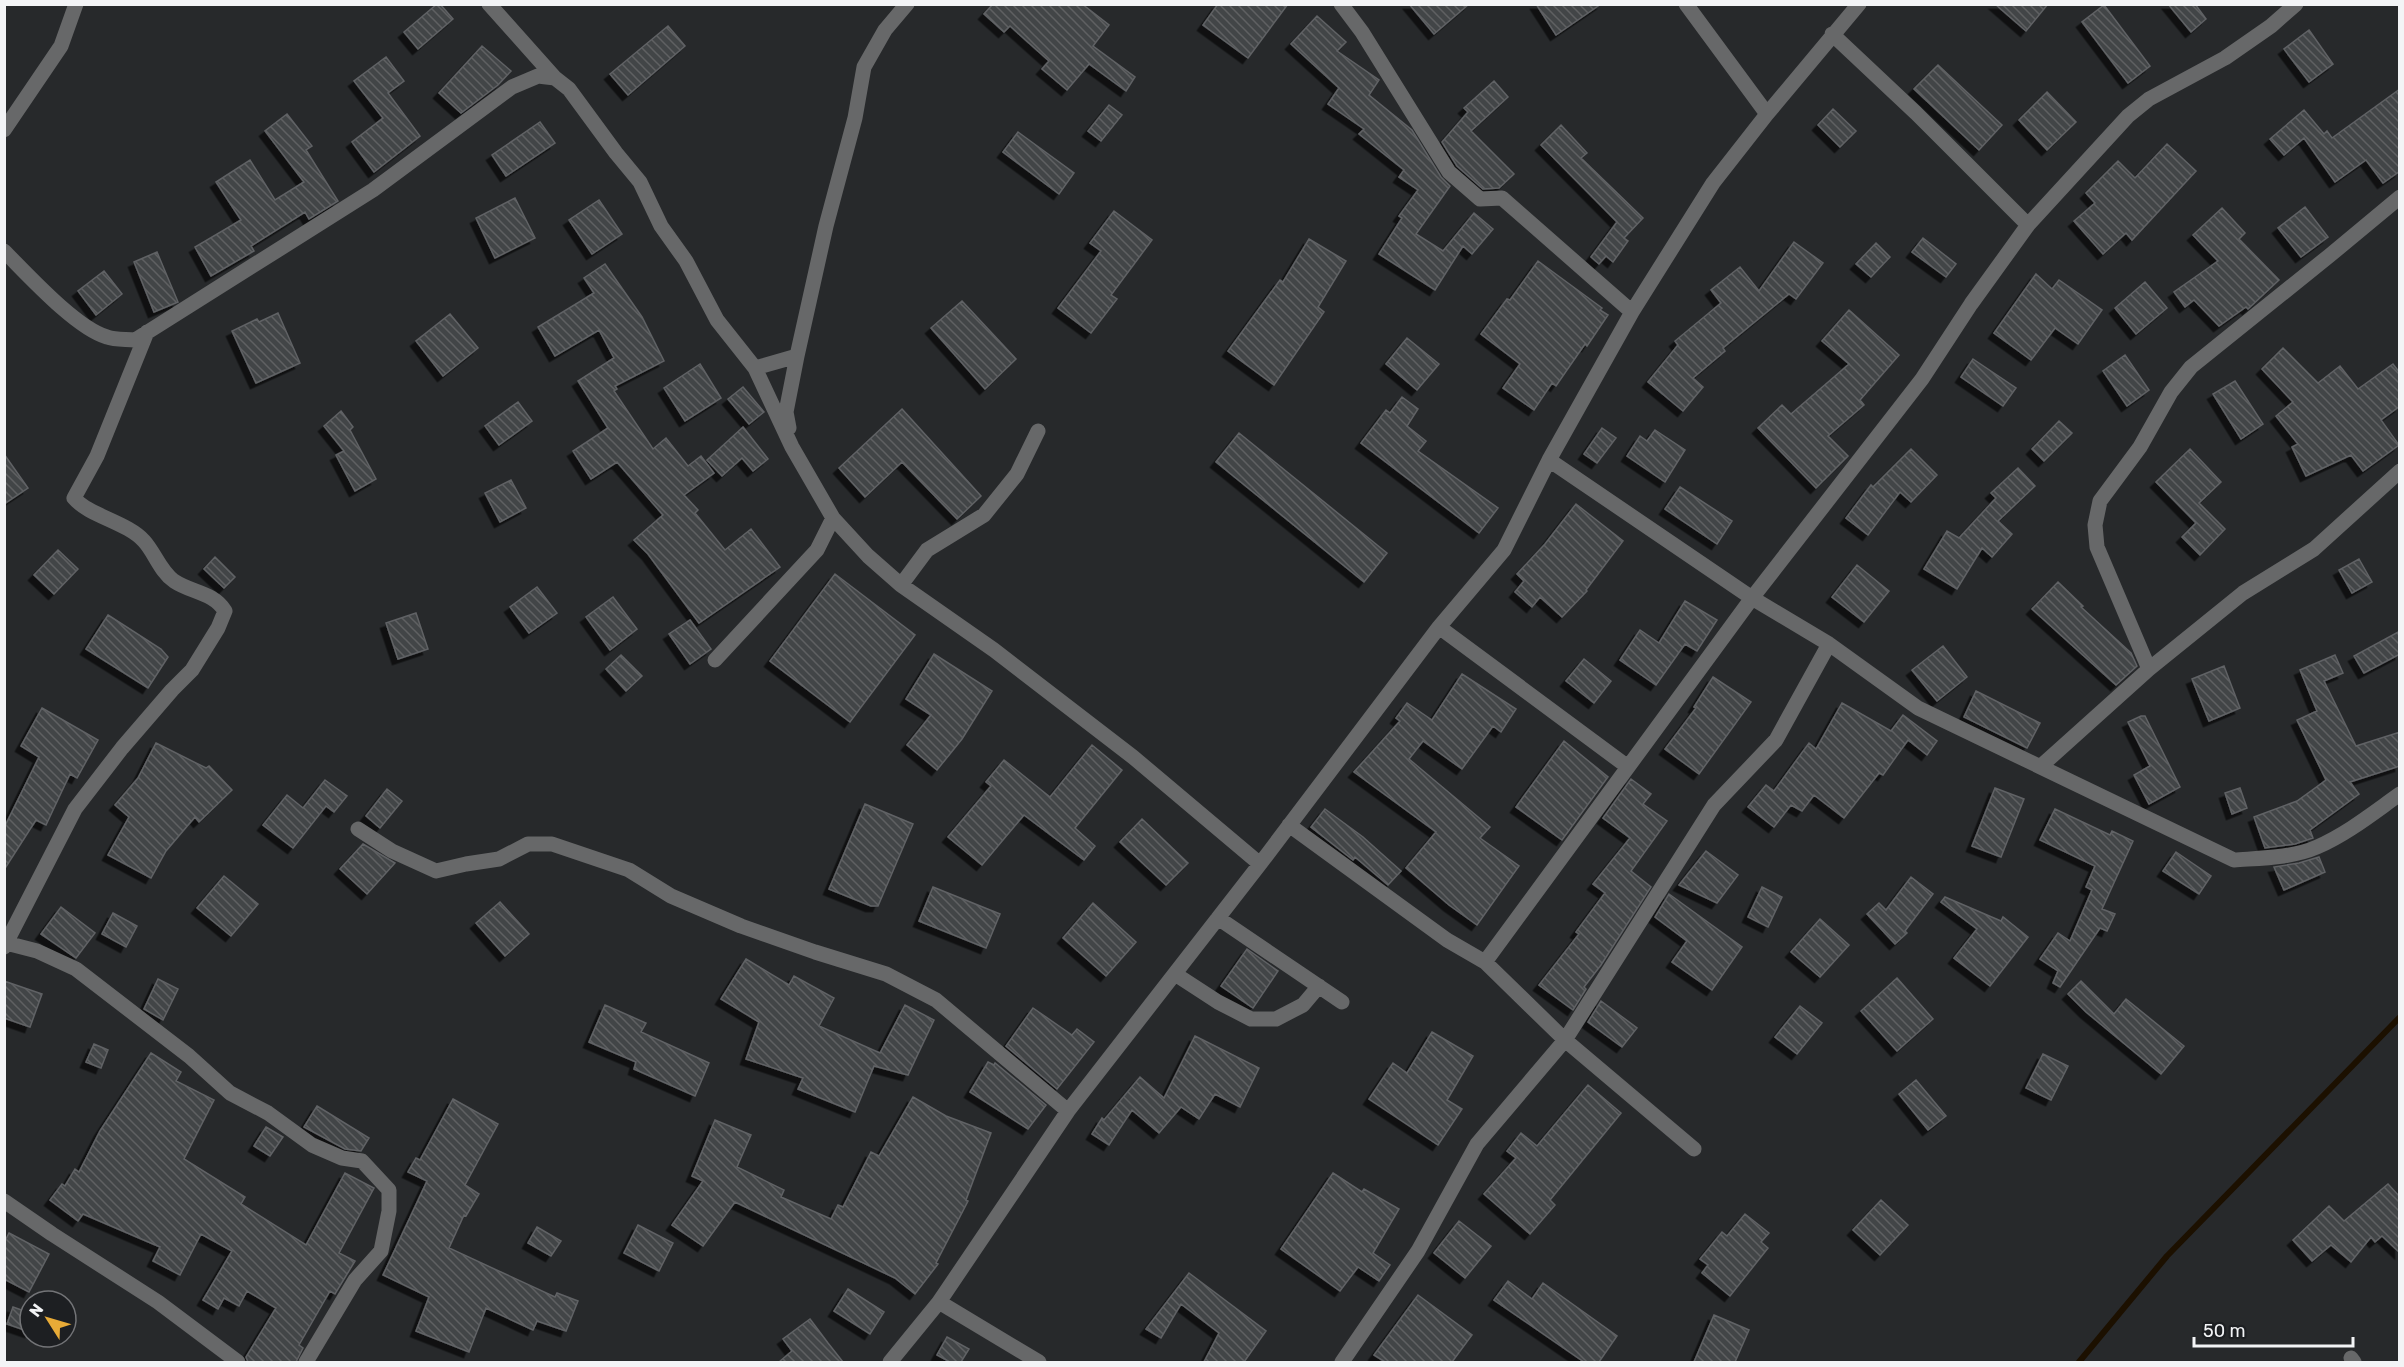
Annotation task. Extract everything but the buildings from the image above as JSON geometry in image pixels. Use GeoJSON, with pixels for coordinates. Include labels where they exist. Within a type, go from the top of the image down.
{"type":"FeatureCollection","features":[{"type":"Feature","properties":{"kind":"street"},"geometry":{"type":"LineString","coordinates":[[4,130],[61,46],[76,4]]}},
{"type":"Feature","properties":{"kind":"street"},"geometry":{"type":"LineString","coordinates":[[489,4],[555,78],[570,89],[640,182],[661,226],[686,261],[717,320],[755,368],[791,443],[833,518],[868,556],[901,585],[994,650],[1133,757],[1260,864]]}},
{"type":"Feature","properties":{"kind":"street"},"geometry":{"type":"LineString","coordinates":[[791,443],[786,412],[826,226],[855,118],[864,67],[885,30],[907,4]]}},
{"type":"Feature","properties":{"kind":"street"},"geometry":{"type":"LineString","coordinates":[[1341,4],[1362,32],[1449,172],[1480,199],[1502,198],[1632,312]]}},
{"type":"Feature","properties":{"kind":"street"},"geometry":{"type":"LineString","coordinates":[[1686,4],[1767,114]]}},
{"type":"Feature","properties":{"kind":"street"},"geometry":{"type":"LineString","coordinates":[[890,1362],[939,1302],[1068,1111],[1260,864],[1439,627],[1504,550],[1549,460],[1632,312],[1713,183],[1832,34],[1859,4]]}},
{"type":"Feature","properties":{"kind":"street"},"geometry":{"type":"LineString","coordinates":[[1485,962],[1752,598],[1922,379],[1971,304],[2028,225],[2128,116],[2149,99],[2224,58],[2271,26],[2296,4]]}},
{"type":"Feature","properties":{"kind":"street"},"geometry":{"type":"LineString","coordinates":[[1832,34],[1916,113],[2028,225]]}},
{"type":"Feature","properties":{"kind":"street"},"geometry":{"type":"LineString","coordinates":[[4,251],[39,287],[77,319],[106,337],[135,340],[373,190],[512,87],[538,76],[555,78]]}},
{"type":"Feature","properties":{"kind":"street"},"geometry":{"type":"LineString","coordinates":[[2149,669],[2097,547],[2095,525],[2100,501],[2140,447],[2171,392],[2191,367],[2400,197]]}},
{"type":"Feature","properties":{"kind":"street"},"geometry":{"type":"LineString","coordinates":[[147,332],[97,456],[74,498],[80,507],[99,513],[143,540],[159,565],[174,581],[206,595],[219,603],[225,611],[218,628],[192,670],[129,740],[75,809],[5,945],[37,951],[76,969],[189,1056],[230,1093],[268,1113],[312,1145],[342,1158],[362,1161],[389,1191],[389,1211],[381,1251],[356,1280],[306,1362]]}},
{"type":"Feature","properties":{"kind":"street"},"geometry":{"type":"LineString","coordinates":[[755,368],[797,356]]}},
{"type":"Feature","properties":{"kind":"street"},"geometry":{"type":"LineString","coordinates":[[901,585],[927,550],[984,515],[1017,474],[1038,432]]}},
{"type":"Feature","properties":{"kind":"street"},"geometry":{"type":"LineString","coordinates":[[1549,460],[1752,598],[1829,644],[1918,708],[2234,860],[2271,857],[2315,848],[2354,827],[2400,794]]}},
{"type":"Feature","properties":{"kind":"street"},"geometry":{"type":"LineString","coordinates":[[2041,766],[2149,669],[2243,593],[2314,549],[2400,471]]}},
{"type":"Feature","properties":{"kind":"street"},"geometry":{"type":"LineString","coordinates":[[715,660],[817,550],[833,518]]}},
{"type":"Feature","properties":{"kind":"street"},"geometry":{"type":"LineString","coordinates":[[1439,627],[1628,767]]}},
{"type":"Feature","properties":{"kind":"street"},"geometry":{"type":"LineString","coordinates":[[1342,1362],[1418,1251],[1477,1144],[1564,1040],[1714,805],[1776,740],[1829,644]]}},
{"type":"Feature","properties":{"kind":"street"},"geometry":{"type":"LineString","coordinates":[[1289,825],[1447,940],[1485,962],[1564,1040],[1694,1149]]}},
{"type":"Feature","properties":{"kind":"street"},"geometry":{"type":"LineString","coordinates":[[358,829],[392,851],[436,871],[499,859],[528,844],[552,844],[629,870],[671,896],[731,922],[886,974],[936,1000],[1068,1111]]}},
{"type":"Feature","properties":{"kind":"street"},"geometry":{"type":"LineString","coordinates":[[1218,918],[1342,1002]]}},
{"type":"Feature","properties":{"kind":"street"},"geometry":{"type":"LineString","coordinates":[[1175,974],[1218,1002],[1251,1019],[1276,1019],[1303,1005],[1319,986]]}},
{"type":"Feature","properties":{"kind":"street"},"geometry":{"type":"LineString","coordinates":[[4,1201],[159,1302],[238,1362]]}},
{"type":"Feature","properties":{"kind":"street"},"geometry":{"type":"LineString","coordinates":[[939,1302],[1039,1362]]}},
{"type":"Feature","properties":{"kind":"waterway"},"geometry":{"type":"LineString","coordinates":[[2079,1362],[2167,1256],[2400,1017]]}}]}
